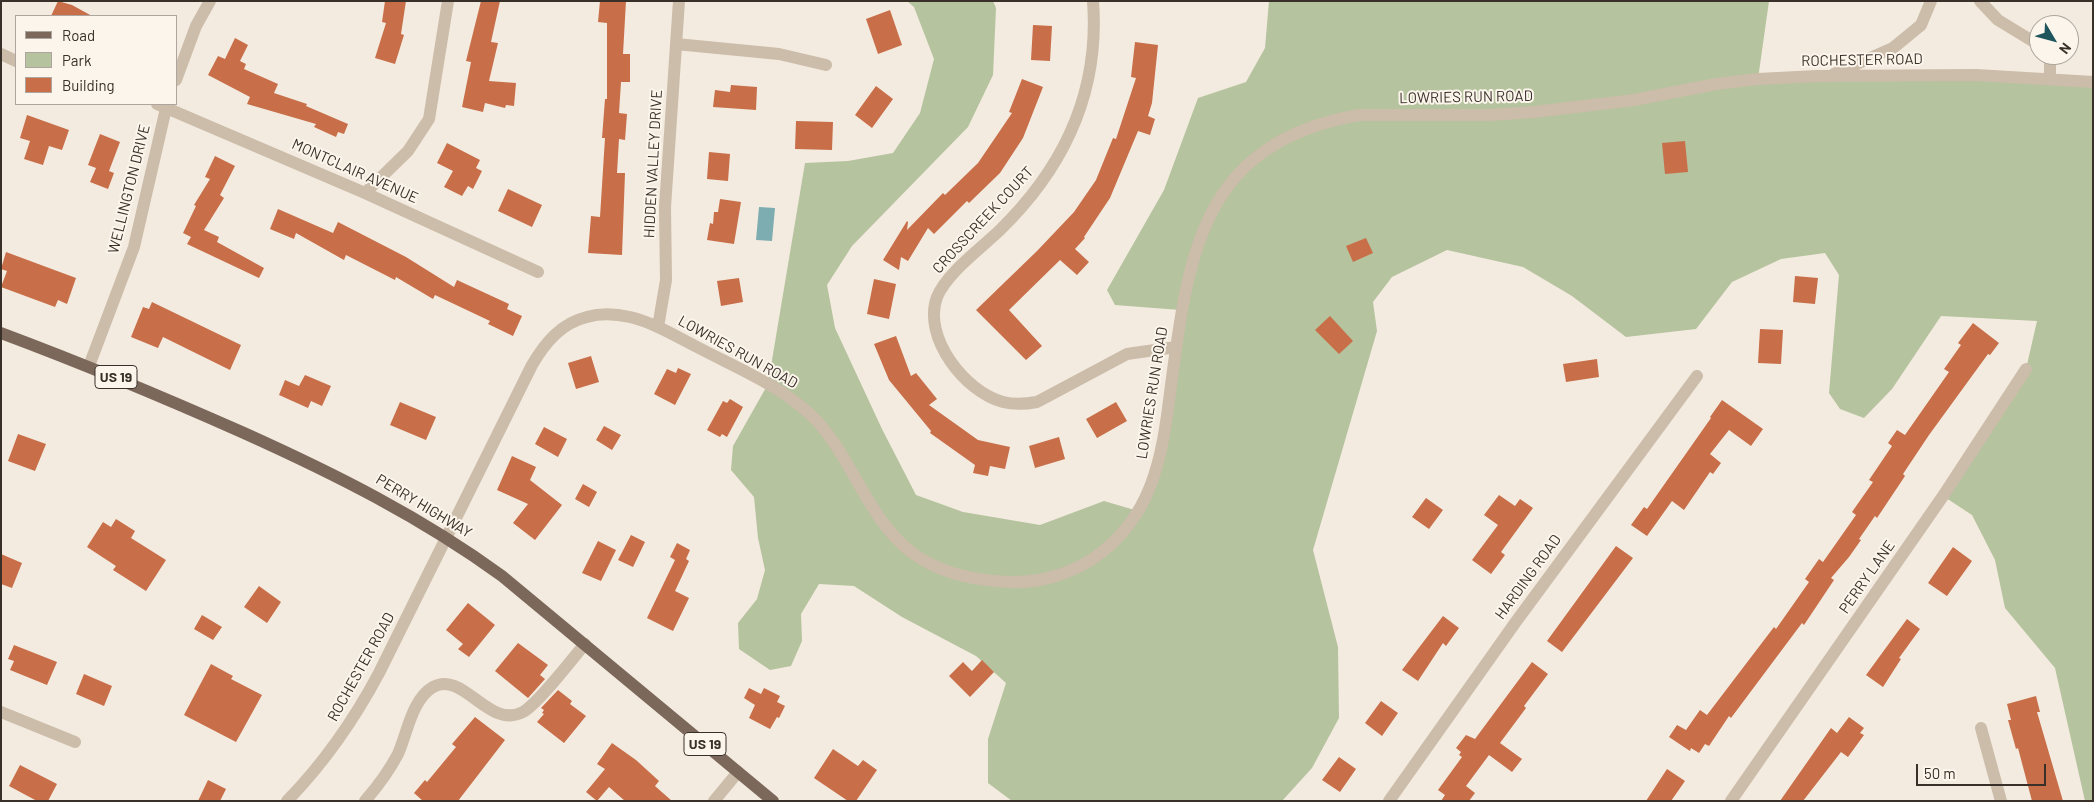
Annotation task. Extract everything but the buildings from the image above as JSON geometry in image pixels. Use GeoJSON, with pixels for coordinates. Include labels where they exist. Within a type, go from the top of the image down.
{"type":"FeatureCollection","features":[{"type":"Feature","properties":{"kind":"main road","name":"PERRY HIGHWAY"},"geometry":{"type":"LineString","coordinates":[[1,333],[144,388],[322,468],[368,491],[446,538],[502,576],[773,801]]}},
{"type":"Feature","properties":{"kind":"street"},"geometry":{"type":"LineString","coordinates":[[178,75],[196,26],[210,1]]}},
{"type":"Feature","properties":{"kind":"street"},"geometry":{"type":"LineString","coordinates":[[365,193],[408,151],[429,119],[448,1]]}},
{"type":"Feature","properties":{"kind":"street","name":"HIDDEN VALLEY DRIVE"},"geometry":{"type":"LineString","coordinates":[[658,327],[666,280],[665,208],[680,1]]}},
{"type":"Feature","properties":{"kind":"street","name":"CROSSCREEK COURT"},"geometry":{"type":"LineString","coordinates":[[1093,1],[1091,72],[1080,110],[1064,147],[1044,181],[1030,198],[944,284],[934,307],[933,321],[936,334],[951,362],[974,386],[989,397],[1003,402],[1020,404],[1037,402],[1127,354],[1176,347]]}},
{"type":"Feature","properties":{"kind":"street"},"geometry":{"type":"LineString","coordinates":[[1830,76],[1893,48],[1921,25],[1931,1]]}},
{"type":"Feature","properties":{"kind":"street"},"geometry":{"type":"LineString","coordinates":[[1980,1],[1998,20],[2029,39]]}},
{"type":"Feature","properties":{"kind":"street"},"geometry":{"type":"LineString","coordinates":[[676,44],[779,54],[826,65]]}},
{"type":"Feature","properties":{"kind":"street"},"geometry":{"type":"LineString","coordinates":[[1,54],[15,61]]}},
{"type":"Feature","properties":{"kind":"street"},"geometry":{"type":"LineString","coordinates":[[2050,65],[2050,78]]}},
{"type":"Feature","properties":{"kind":"street","name":"ROCHESTER ROAD"},"geometry":{"type":"LineString","coordinates":[[1634,100],[1716,84],[1758,79],[1830,76],[1976,75],[2093,82]]}},
{"type":"Feature","properties":{"kind":"street","name":"LOWRIES RUN ROAD"},"geometry":{"type":"LineString","coordinates":[[446,538],[524,379],[549,340],[559,330],[571,323],[585,317],[600,314],[629,317],[658,327],[768,384],[800,405],[814,418],[836,446],[883,524],[895,538],[921,559],[952,573],[973,578],[1013,583],[1046,579],[1074,569],[1101,553],[1122,533],[1146,497],[1161,454],[1181,310],[1190,265],[1206,223],[1216,204],[1234,179],[1262,152],[1280,141],[1319,124],[1359,114],[1489,115],[1580,108],[1634,100]]}},
{"type":"Feature","properties":{"kind":"street","name":"MONTCLAIR AVENUE"},"geometry":{"type":"LineString","coordinates":[[163,105],[365,193],[538,272]]}},
{"type":"Feature","properties":{"kind":"street","name":"WELLINGTON DRIVE"},"geometry":{"type":"LineString","coordinates":[[89,366],[134,247],[163,105]]}},
{"type":"Feature","properties":{"kind":"street","name":"PERRY LANE"},"geometry":{"type":"LineString","coordinates":[[1736,799],[1943,496],[2026,369]]}},
{"type":"Feature","properties":{"kind":"street","name":"HARDING ROAD"},"geometry":{"type":"LineString","coordinates":[[1389,801],[1515,623],[1697,376]]}},
{"type":"Feature","properties":{"kind":"street","name":"ROCHESTER ROAD"},"geometry":{"type":"LineString","coordinates":[[288,801],[327,755],[365,700],[446,538]]}},
{"type":"Feature","properties":{"kind":"street"},"geometry":{"type":"LineString","coordinates":[[365,801],[391,767],[416,706],[427,691],[441,684],[448,684],[463,690],[497,713],[515,715],[529,707],[585,644]]}},
{"type":"Feature","properties":{"kind":"street"},"geometry":{"type":"LineString","coordinates":[[1,712],[75,742]]}},
{"type":"Feature","properties":{"kind":"street"},"geometry":{"type":"LineString","coordinates":[[1981,728],[2001,801]]}},
{"type":"Feature","properties":{"kind":"street"},"geometry":{"type":"LineString","coordinates":[[714,801],[738,772]]}},
{"type":"Feature","properties":{"kind":"green space"},"geometry":{"type":"Polygon","coordinates":[[[907,1],[993,1],[996,8],[993,75],[968,127],[852,246],[827,285],[835,328],[882,429],[916,495],[963,512],[1040,525],[1104,501],[1138,511],[1151,485],[1180,310],[1115,305],[1107,290],[1164,190],[1198,98],[1246,82],[1265,48],[1269,1],[1769,1],[1758,79],[2093,82],[2093,801],[2085,801],[2055,668],[2005,608],[1995,560],[1972,515],[1943,496],[2026,369],[2037,321],[1941,316],[1892,389],[1864,418],[1840,409],[1829,393],[1839,275],[1825,253],[1781,259],[1732,282],[1696,329],[1626,337],[1572,296],[1523,267],[1447,250],[1392,277],[1373,302],[1377,331],[1313,550],[1338,647],[1339,718],[1312,768],[1282,801],[1012,801],[988,783],[988,739],[1006,683],[976,656],[902,617],[854,586],[819,584],[801,614],[802,641],[791,666],[770,670],[739,649],[738,623],[757,599],[765,570],[758,538],[754,497],[731,470],[733,446],[768,384],[805,163],[848,161],[893,153],[920,113],[934,59],[914,7],[907,1]]]}},
{"type":"Feature","properties":{"kind":"water"},"geometry":{"type":"Polygon","coordinates":[[[759,207],[775,208],[772,241],[756,240],[759,207]]]}}]}
